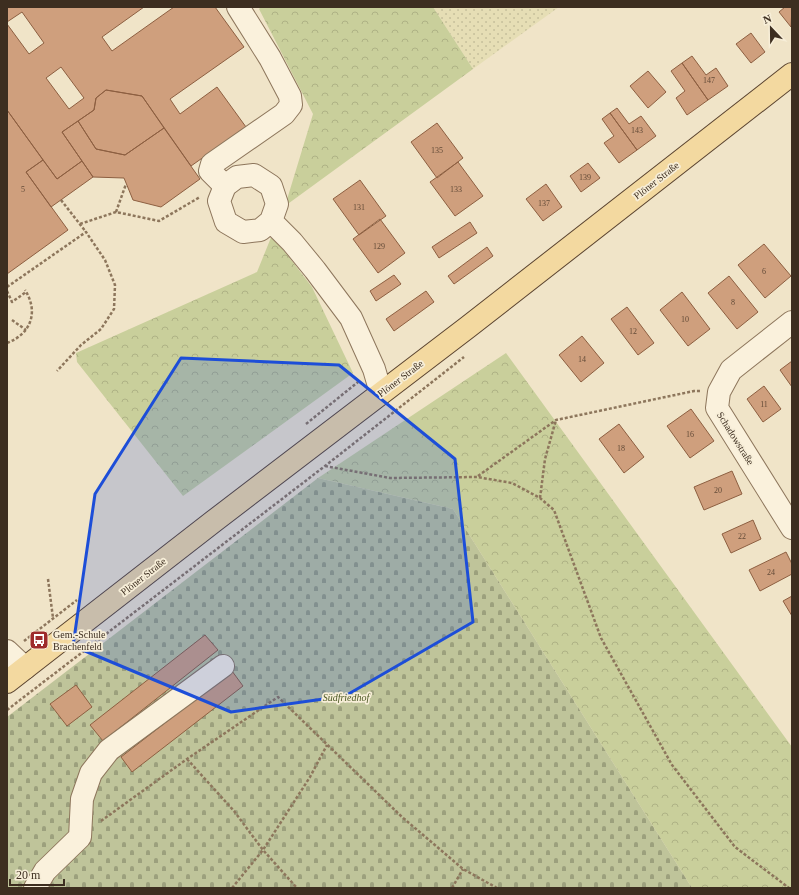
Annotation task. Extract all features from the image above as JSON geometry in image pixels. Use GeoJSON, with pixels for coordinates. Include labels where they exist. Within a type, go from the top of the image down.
{"type":"FeatureCollection","features":[{"type":"Feature","properties":{"kind":"main road","name":"Plöner Straße"},"geometry":{"type":"LineString","coordinates":[[7,682],[307,449],[468,327],[792,74]]}},
{"type":"Feature","properties":{"kind":"street"},"geometry":{"type":"LineString","coordinates":[[225,186],[210,171],[212,164],[284,114],[291,105],[290,96],[270,58],[238,7]]}},
{"type":"Feature","properties":{"kind":"street"},"geometry":{"type":"LineString","coordinates":[[254,175],[271,186],[277,204],[271,221],[260,230],[243,232],[226,222],[219,201],[225,186],[237,177],[254,175]]}},
{"type":"Feature","properties":{"kind":"street"},"geometry":{"type":"LineString","coordinates":[[271,221],[292,242],[351,318],[374,369],[381,393]]}},
{"type":"Feature","properties":{"kind":"street"},"geometry":{"type":"LineString","coordinates":[[719,392],[732,370],[792,322]]}},
{"type":"Feature","properties":{"kind":"street","name":"Schadowstraße"},"geometry":{"type":"LineString","coordinates":[[719,392],[717,408],[792,528]]}},
{"type":"Feature","properties":{"kind":"street"},"geometry":{"type":"LineString","coordinates":[[7,651],[25,668]]}},
{"type":"Feature","properties":{"kind":"street"},"geometry":{"type":"LineString","coordinates":[[35,888],[45,871],[80,837],[82,799],[91,773],[109,750],[223,666]]}},
{"type":"Feature","properties":{"kind":"path"},"geometry":{"type":"LineString","coordinates":[[116,212],[126,184]]}},
{"type":"Feature","properties":{"kind":"path"},"geometry":{"type":"LineString","coordinates":[[80,224],[116,212],[159,221],[195,199],[225,186]]}},
{"type":"Feature","properties":{"kind":"path"},"geometry":{"type":"LineString","coordinates":[[57,371],[81,345],[102,329],[114,310],[115,285],[105,260],[86,232],[61,200]]}},
{"type":"Feature","properties":{"kind":"path"},"geometry":{"type":"LineString","coordinates":[[7,287],[86,232]]}},
{"type":"Feature","properties":{"kind":"path"},"geometry":{"type":"LineString","coordinates":[[7,291],[12,302],[25,291],[32,311],[32,318],[26,330],[15,340],[7,343]]}},
{"type":"Feature","properties":{"kind":"path"},"geometry":{"type":"LineString","coordinates":[[12,320],[26,330]]}},
{"type":"Feature","properties":{"kind":"path"},"geometry":{"type":"LineString","coordinates":[[7,710],[325,466],[468,354]]}},
{"type":"Feature","properties":{"kind":"path"},"geometry":{"type":"LineString","coordinates":[[478,477],[556,420],[694,391],[719,392]]}},
{"type":"Feature","properties":{"kind":"path"},"geometry":{"type":"LineString","coordinates":[[540,498],[546,459],[556,420]]}},
{"type":"Feature","properties":{"kind":"path"},"geometry":{"type":"LineString","coordinates":[[307,449],[325,466],[390,478],[478,477],[512,483],[540,498],[554,510],[600,638],[672,765],[735,847],[789,888]]}},
{"type":"Feature","properties":{"kind":"path"},"geometry":{"type":"LineString","coordinates":[[48,579],[53,618]]}},
{"type":"Feature","properties":{"kind":"path"},"geometry":{"type":"LineString","coordinates":[[80,837],[187,759],[278,697],[402,817],[464,869],[497,888]]}},
{"type":"Feature","properties":{"kind":"path"},"geometry":{"type":"LineString","coordinates":[[232,888],[263,850],[310,777],[327,745]]}},
{"type":"Feature","properties":{"kind":"path"},"geometry":{"type":"LineString","coordinates":[[187,759],[234,811],[263,850],[297,888]]}},
{"type":"Feature","properties":{"kind":"path"},"geometry":{"type":"LineString","coordinates":[[452,888],[464,869]]}},
{"type":"Feature","properties":{"kind":"highlighted area"},"geometry":{"type":"Polygon","coordinates":[[[181,358],[339,365],[455,459],[473,622],[345,696],[231,712],[73,646],[95,494],[181,358]]]}},
{"type":"Feature","properties":{"kind":"shaded area"},"geometry":{"type":"Polygon","coordinates":[[[433,7],[559,7],[473,69],[433,7]]]}},
{"type":"Feature","properties":{"kind":"green space"},"geometry":{"type":"Polygon","coordinates":[[[261,7],[433,7],[473,69],[285,206],[313,114],[259,9],[261,7]]]}},
{"type":"Feature","properties":{"kind":"green space"},"geometry":{"type":"Polygon","coordinates":[[[272,235],[312,287],[353,373],[183,496],[77,362],[76,353],[257,272],[272,235]]]}},
{"type":"Feature","properties":{"kind":"green space"},"geometry":{"type":"Polygon","coordinates":[[[506,353],[792,747],[792,888],[692,888],[453,509],[318,478],[506,353]]]}},
{"type":"Feature","properties":{"kind":"green space","name":"Südfriedhof"},"geometry":{"type":"Polygon","coordinates":[[[318,478],[453,509],[692,888],[7,888],[7,717],[318,478]]]}},
{"type":"Feature","properties":{"kind":"building"},"geometry":{"type":"Polygon","coordinates":[[[7,7],[144,7],[102,37],[112,51],[174,7],[215,7],[244,47],[170,99],[180,114],[217,87],[246,127],[191,166],[142,96],[106,90],[96,98],[94,110],[62,132],[82,161],[57,179],[7,110],[7,24],[29,54],[44,43],[22,12],[7,22],[7,7]],[[61,67],[46,78],[69,109],[84,98],[61,67]]]}},
{"type":"Feature","properties":{"kind":"building"},"geometry":{"type":"Polygon","coordinates":[[[785,7],[792,7],[791,27],[779,12],[785,7]]]}},
{"type":"Feature","properties":{"kind":"building"},"geometry":{"type":"Polygon","coordinates":[[[751,33],[765,52],[751,63],[736,44],[751,33]]]}},
{"type":"Feature","properties":{"kind":"building"},"geometry":{"type":"Polygon","coordinates":[[[692,56],[706,75],[716,68],[728,86],[708,100],[682,63],[692,56]]]}},
{"type":"Feature","properties":{"kind":"building"},"geometry":{"type":"Polygon","coordinates":[[[682,63],[708,100],[687,115],[676,98],[685,91],[671,71],[682,63]]]}},
{"type":"Feature","properties":{"kind":"building"},"geometry":{"type":"Polygon","coordinates":[[[648,71],[666,92],[648,108],[630,86],[648,71]]]}},
{"type":"Feature","properties":{"kind":"building"},"geometry":{"type":"Polygon","coordinates":[[[106,90],[142,96],[164,128],[125,155],[96,149],[78,121],[94,110],[96,98],[106,90]]]}},
{"type":"Feature","properties":{"kind":"building"},"geometry":{"type":"Polygon","coordinates":[[[617,108],[629,124],[641,116],[656,136],[637,150],[610,113],[617,108]]]}},
{"type":"Feature","properties":{"kind":"building"},"geometry":{"type":"Polygon","coordinates":[[[7,110],[43,160],[26,172],[68,230],[7,274],[7,110]]]}},
{"type":"Feature","properties":{"kind":"building"},"geometry":{"type":"Polygon","coordinates":[[[610,113],[637,150],[619,163],[604,143],[614,136],[602,119],[610,113]]]}},
{"type":"Feature","properties":{"kind":"building"},"geometry":{"type":"Polygon","coordinates":[[[78,121],[96,149],[125,155],[164,128],[200,179],[161,207],[133,200],[124,178],[93,177],[62,132],[78,121]]]}},
{"type":"Feature","properties":{"kind":"building"},"geometry":{"type":"Polygon","coordinates":[[[437,123],[463,158],[437,178],[411,142],[437,123]]]}},
{"type":"Feature","properties":{"kind":"building"},"geometry":{"type":"Polygon","coordinates":[[[43,160],[57,179],[82,161],[93,177],[51,207],[26,172],[43,160]]]}},
{"type":"Feature","properties":{"kind":"building"},"geometry":{"type":"Polygon","coordinates":[[[458,162],[483,196],[455,216],[430,182],[458,162]]]}},
{"type":"Feature","properties":{"kind":"building"},"geometry":{"type":"Polygon","coordinates":[[[588,163],[600,178],[581,192],[570,176],[588,163]]]}},
{"type":"Feature","properties":{"kind":"building"},"geometry":{"type":"Polygon","coordinates":[[[360,180],[386,216],[359,235],[333,199],[360,180]]]}},
{"type":"Feature","properties":{"kind":"building"},"geometry":{"type":"Polygon","coordinates":[[[546,184],[562,207],[543,221],[526,199],[546,184]]]}},
{"type":"Feature","properties":{"kind":"building"},"geometry":{"type":"Polygon","coordinates":[[[380,219],[405,253],[378,273],[353,239],[380,219]]]}},
{"type":"Feature","properties":{"kind":"building"},"geometry":{"type":"Polygon","coordinates":[[[470,222],[477,233],[439,258],[432,247],[470,222]]]}},
{"type":"Feature","properties":{"kind":"building"},"geometry":{"type":"Polygon","coordinates":[[[764,244],[791,276],[765,298],[738,265],[764,244]]]}},
{"type":"Feature","properties":{"kind":"building"},"geometry":{"type":"Polygon","coordinates":[[[487,247],[493,256],[454,284],[448,276],[487,247]]]}},
{"type":"Feature","properties":{"kind":"building"},"geometry":{"type":"Polygon","coordinates":[[[394,275],[401,284],[376,301],[370,291],[394,275]]]}},
{"type":"Feature","properties":{"kind":"building"},"geometry":{"type":"Polygon","coordinates":[[[729,276],[758,312],[737,329],[708,293],[729,276]]]}},
{"type":"Feature","properties":{"kind":"building"},"geometry":{"type":"Polygon","coordinates":[[[426,291],[434,302],[394,331],[386,319],[426,291]]]}},
{"type":"Feature","properties":{"kind":"building"},"geometry":{"type":"Polygon","coordinates":[[[682,292],[710,329],[688,346],[660,310],[682,292]]]}},
{"type":"Feature","properties":{"kind":"building"},"geometry":{"type":"Polygon","coordinates":[[[627,307],[654,343],[638,355],[611,319],[627,307]]]}},
{"type":"Feature","properties":{"kind":"building"},"geometry":{"type":"Polygon","coordinates":[[[582,336],[604,363],[581,382],[559,355],[582,336]]]}},
{"type":"Feature","properties":{"kind":"building"},"geometry":{"type":"Polygon","coordinates":[[[792,361],[792,387],[780,370],[792,361]]]}},
{"type":"Feature","properties":{"kind":"building"},"geometry":{"type":"Polygon","coordinates":[[[764,386],[781,409],[763,422],[747,399],[764,386]]]}},
{"type":"Feature","properties":{"kind":"building"},"geometry":{"type":"Polygon","coordinates":[[[691,409],[714,441],[690,458],[667,426],[691,409]]]}},
{"type":"Feature","properties":{"kind":"building"},"geometry":{"type":"Polygon","coordinates":[[[619,424],[644,457],[624,473],[599,439],[619,424]]]}},
{"type":"Feature","properties":{"kind":"building"},"geometry":{"type":"Polygon","coordinates":[[[732,471],[742,494],[704,510],[694,487],[732,471]]]}},
{"type":"Feature","properties":{"kind":"building"},"geometry":{"type":"Polygon","coordinates":[[[753,520],[761,539],[731,553],[722,534],[753,520]]]}},
{"type":"Feature","properties":{"kind":"building"},"geometry":{"type":"Polygon","coordinates":[[[786,552],[792,564],[792,574],[760,591],[749,570],[786,552]]]}},
{"type":"Feature","properties":{"kind":"building"},"geometry":{"type":"Polygon","coordinates":[[[792,596],[792,616],[783,601],[792,596]]]}},
{"type":"Feature","properties":{"kind":"building"},"geometry":{"type":"Polygon","coordinates":[[[205,635],[218,650],[103,741],[90,725],[205,635]]]}},
{"type":"Feature","properties":{"kind":"building"},"geometry":{"type":"Polygon","coordinates":[[[232,671],[243,686],[132,772],[121,757],[232,671]]]}},
{"type":"Feature","properties":{"kind":"building"},"geometry":{"type":"Polygon","coordinates":[[[76,685],[92,707],[67,726],[50,704],[76,685]]]}},
{"type":"Feature","properties":{"kind":"place","name":"Gem.-Schule Brachenfeld"},"geometry":{"type":"Point","coordinates":[39,640]}}]}
